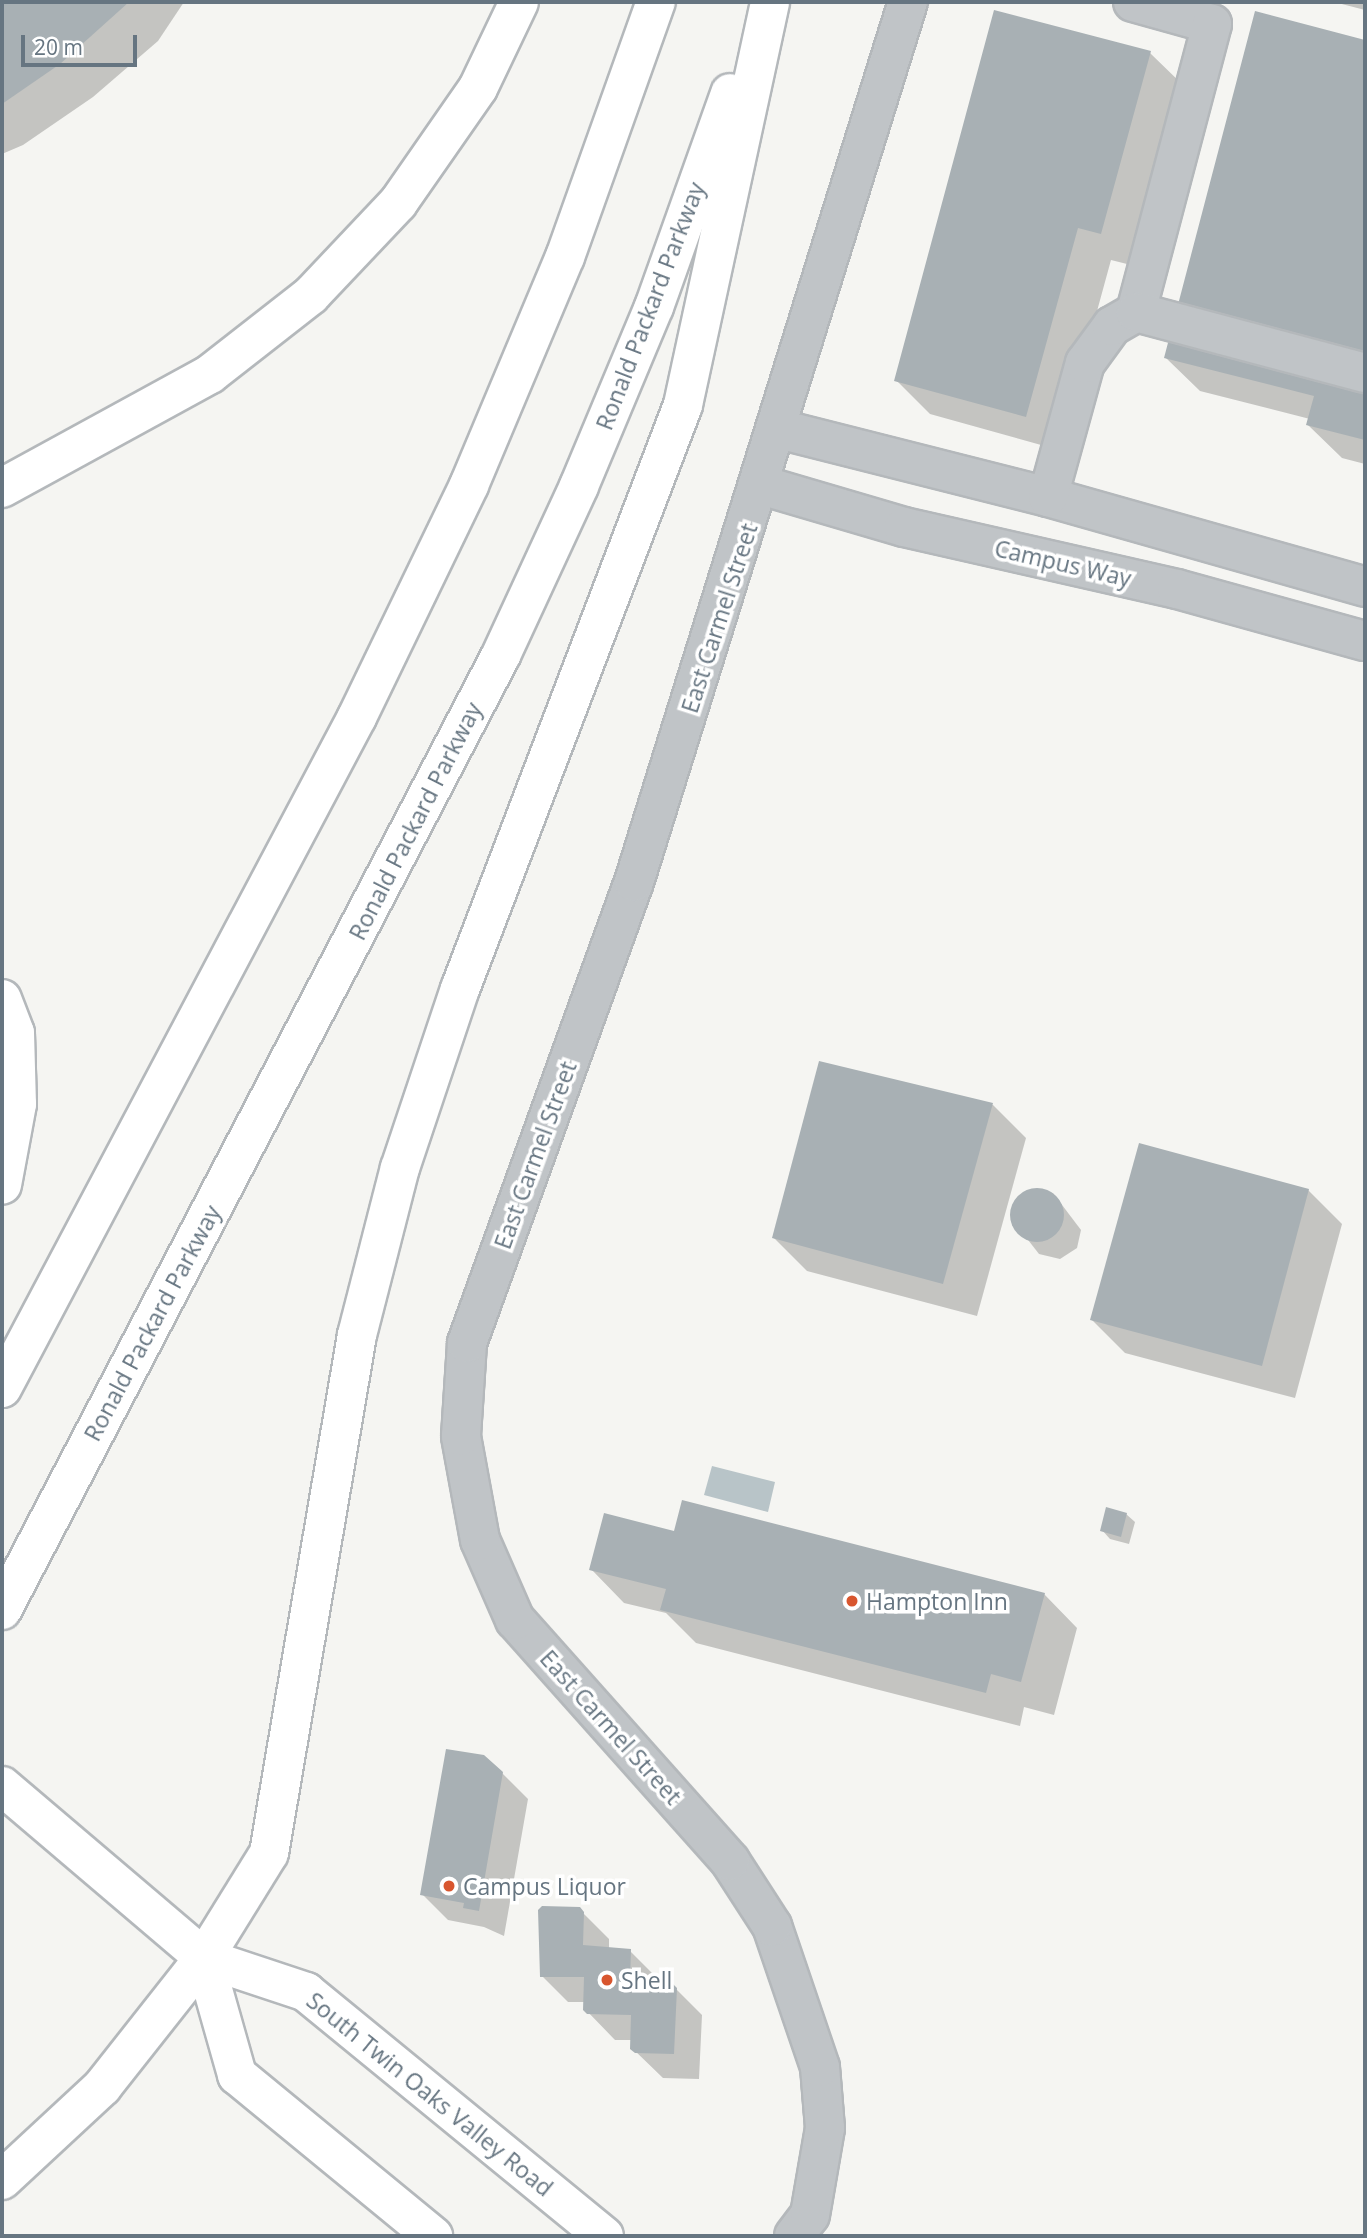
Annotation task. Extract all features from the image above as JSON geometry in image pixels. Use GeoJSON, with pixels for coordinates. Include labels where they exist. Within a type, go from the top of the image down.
{"type":"FeatureCollection","features":[{"type":"Feature","properties":{"kind":"main road"},"geometry":{"type":"LineString","coordinates":[[2,488],[209,374],[311,295],[398,203],[478,88],[519,2]]}},
{"type":"Feature","properties":{"kind":"main road"},"geometry":{"type":"LineString","coordinates":[[2,1388],[357,717],[469,485],[565,257],[656,2]]}},
{"type":"Feature","properties":{"kind":"main road","name":"Ronald Packard Parkway"},"geometry":{"type":"LineString","coordinates":[[2,1610],[501,655],[654,307],[762,2]]}},
{"type":"Feature","properties":{"kind":"main road"},"geometry":{"type":"LineString","coordinates":[[2,2180],[102,2087],[204,1958],[269,1853],[357,1335],[400,1168],[460,989],[683,405],[770,2]]}},
{"type":"Feature","properties":{"kind":"main road"},"geometry":{"type":"LineString","coordinates":[[2,999],[15,1034],[18,1104],[2,1185]]}},
{"type":"Feature","properties":{"kind":"main road"},"geometry":{"type":"LineString","coordinates":[[2,1786],[204,1958],[237,2076],[433,2236]]}},
{"type":"Feature","properties":{"kind":"main road","name":"South Twin Oaks Valley Road"},"geometry":{"type":"LineString","coordinates":[[204,1958],[306,1992],[604,2236]]}},
{"type":"Feature","properties":{"kind":"street","name":"East Carmel Street"},"geometry":{"type":"LineString","coordinates":[[794,2236],[810,2215],[825,2128],[820,2067],[772,1926],[730,1861],[515,1620],[480,1540],[461,1436],[467,1343],[634,882],[779,429],[908,2]]}},
{"type":"Feature","properties":{"kind":"street"},"geometry":{"type":"LineString","coordinates":[[1048,497],[1085,363],[1112,326],[1136,312],[1212,24],[1133,2]]}},
{"type":"Feature","properties":{"kind":"street"},"geometry":{"type":"LineString","coordinates":[[1136,312],[1365,373]]}},
{"type":"Feature","properties":{"kind":"street"},"geometry":{"type":"LineString","coordinates":[[779,429],[1048,497],[1365,586]]}},
{"type":"Feature","properties":{"kind":"street","name":"Campus Way"},"geometry":{"type":"LineString","coordinates":[[761,485],[904,527],[1177,589],[1365,641]]}},
{"type":"Feature","properties":{"kind":"shaded area"},"geometry":{"type":"Polygon","coordinates":[[[712,1466],[775,1482],[768,1512],[704,1495],[712,1466]]]}},
{"type":"Feature","properties":{"kind":"building"},"geometry":{"type":"Polygon","coordinates":[[[2,2],[129,2],[60,64],[2,104],[2,2]]]}},
{"type":"Feature","properties":{"kind":"building"},"geometry":{"type":"Polygon","coordinates":[[[994,10],[1151,51],[1101,234],[1078,228],[1026,417],[894,381],[994,10]]]}},
{"type":"Feature","properties":{"kind":"building"},"geometry":{"type":"Polygon","coordinates":[[[1255,11],[1365,40],[1365,440],[1306,425],[1314,396],[1164,358],[1255,11]]]}},
{"type":"Feature","properties":{"kind":"building"},"geometry":{"type":"Polygon","coordinates":[[[819,1061],[993,1103],[943,1284],[772,1238],[819,1061]]]}},
{"type":"Feature","properties":{"kind":"building"},"geometry":{"type":"Polygon","coordinates":[[[1139,1143],[1309,1189],[1262,1366],[1090,1320],[1139,1143]]]}},
{"type":"Feature","properties":{"kind":"building"},"geometry":{"type":"Polygon","coordinates":[[[1037,1188],[1056,1196],[1064,1215],[1056,1234],[1037,1242],[1018,1234],[1010,1215],[1018,1196],[1037,1188]]]}},
{"type":"Feature","properties":{"kind":"building","name":"Hampton Inn"},"geometry":{"type":"Polygon","coordinates":[[[682,1500],[1045,1593],[1021,1682],[991,1674],[986,1693],[660,1610],[666,1589],[589,1570],[604,1513],[674,1531],[682,1500]]]}},
{"type":"Feature","properties":{"kind":"building"},"geometry":{"type":"Polygon","coordinates":[[[1106,1507],[1127,1513],[1121,1537],[1100,1531],[1106,1507]]]}},
{"type":"Feature","properties":{"kind":"building"},"geometry":{"type":"Polygon","coordinates":[[[446,1749],[484,1755],[503,1772],[479,1911],[463,1908],[464,1903],[420,1895],[446,1749]]]}},
{"type":"Feature","properties":{"kind":"building","name":"Shell"},"geometry":{"type":"Polygon","coordinates":[[[542,1906],[580,1907],[584,1912],[583,1945],[631,1949],[630,1982],[672,1983],[677,1988],[674,2054],[635,2053],[630,2049],[631,2015],[587,2014],[583,2010],[584,1977],[540,1977],[538,1910],[542,1906]]]}},
{"type":"Feature","properties":{"kind":"place","name":"Hampton Inn"},"geometry":{"type":"Point","coordinates":[852,1601]}},
{"type":"Feature","properties":{"kind":"place","name":"Campus Liquor"},"geometry":{"type":"Point","coordinates":[449,1886]}},
{"type":"Feature","properties":{"kind":"place","name":"Shell"},"geometry":{"type":"Point","coordinates":[607,1980]}}]}
